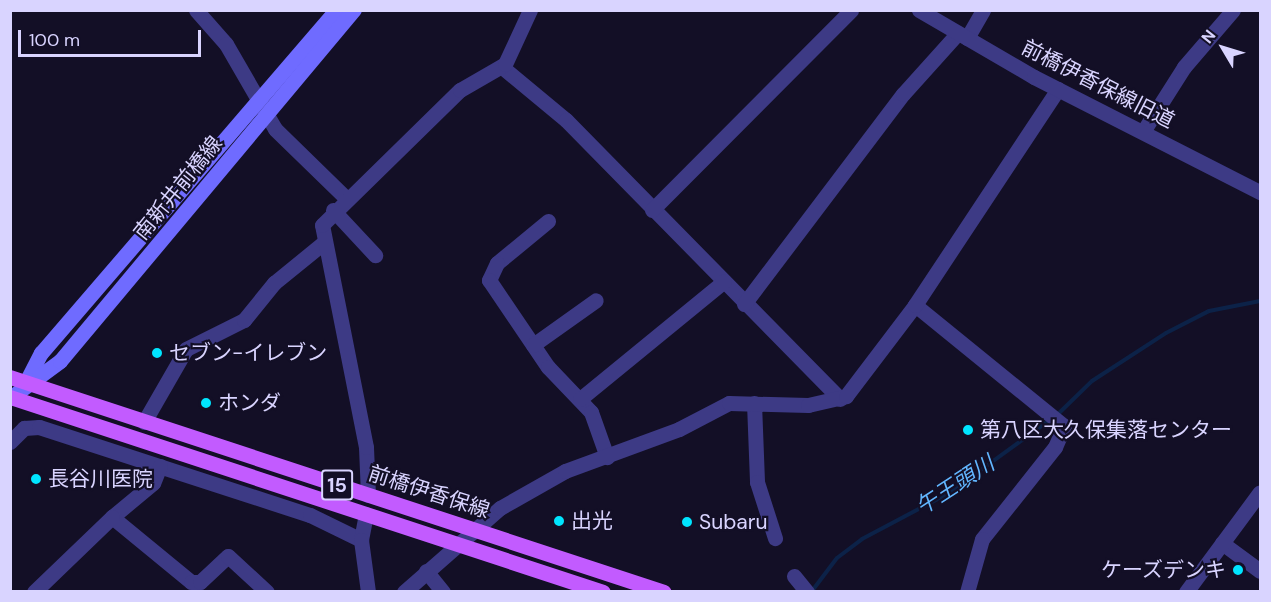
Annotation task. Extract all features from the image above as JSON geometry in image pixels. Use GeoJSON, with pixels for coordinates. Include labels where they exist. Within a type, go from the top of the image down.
{"type":"FeatureCollection","features":[{"type":"Feature","properties":{"kind":"main road","name":"南新井前橋線"},"geometry":{"type":"LineString","coordinates":[[26,382],[41,353],[336,10]]}},
{"type":"Feature","properties":{"kind":"main road","name":"南新井前橋線"},"geometry":{"type":"LineString","coordinates":[[11,397],[26,382],[60,361],[354,10]]}},
{"type":"Feature","properties":{"kind":"main road","name":"前橋伊香保線"},"geometry":{"type":"LineString","coordinates":[[10,377],[664,591]]}},
{"type":"Feature","properties":{"kind":"main road","name":"前橋伊香保線"},"geometry":{"type":"LineString","coordinates":[[11,397],[603,591]]}},
{"type":"Feature","properties":{"kind":"street"},"geometry":{"type":"LineString","coordinates":[[196,10],[221,37],[260,100],[266,115],[346,198]]}},
{"type":"Feature","properties":{"kind":"street"},"geometry":{"type":"LineString","coordinates":[[368,495],[366,447],[322,244],[322,225],[333,210],[460,90],[502,67],[524,32],[530,10]]}},
{"type":"Feature","properties":{"kind":"street"},"geometry":{"type":"LineString","coordinates":[[652,210],[851,10]]}},
{"type":"Feature","properties":{"kind":"street","name":"前橋伊香保線旧道"},"geometry":{"type":"LineString","coordinates":[[919,10],[1058,89],[1144,130],[1260,192]]}},
{"type":"Feature","properties":{"kind":"street"},"geometry":{"type":"LineString","coordinates":[[744,304],[891,109],[963,36],[983,10]]}},
{"type":"Feature","properties":{"kind":"street"},"geometry":{"type":"LineString","coordinates":[[1144,130],[1184,67],[1233,10]]}},
{"type":"Feature","properties":{"kind":"street"},"geometry":{"type":"LineString","coordinates":[[502,67],[566,120],[744,304],[840,399]]}},
{"type":"Feature","properties":{"kind":"street"},"geometry":{"type":"LineString","coordinates":[[404,591],[476,529],[558,475],[607,457],[729,403],[840,399],[915,305],[1058,89]]}},
{"type":"Feature","properties":{"kind":"street"},"geometry":{"type":"LineString","coordinates":[[333,210],[375,255]]}},
{"type":"Feature","properties":{"kind":"street"},"geometry":{"type":"LineString","coordinates":[[548,220],[497,263],[489,276],[533,345],[580,399],[598,425],[607,457]]}},
{"type":"Feature","properties":{"kind":"street"},"geometry":{"type":"LineString","coordinates":[[144,422],[186,349],[244,320],[274,283],[322,244]]}},
{"type":"Feature","properties":{"kind":"street"},"geometry":{"type":"LineString","coordinates":[[580,399],[724,281]]}},
{"type":"Feature","properties":{"kind":"street"},"geometry":{"type":"LineString","coordinates":[[533,345],[596,300]]}},
{"type":"Feature","properties":{"kind":"street"},"geometry":{"type":"LineString","coordinates":[[915,305],[1061,423],[1055,447],[982,539],[967,591]]}},
{"type":"Feature","properties":{"kind":"street"},"geometry":{"type":"LineString","coordinates":[[754,403],[757,482],[776,538]]}},
{"type":"Feature","properties":{"kind":"street"},"geometry":{"type":"LineString","coordinates":[[10,442],[24,428],[39,428],[309,515],[361,540]]}},
{"type":"Feature","properties":{"kind":"street"},"geometry":{"type":"LineString","coordinates":[[34,591],[112,517],[153,483],[160,466]]}},
{"type":"Feature","properties":{"kind":"street"},"geometry":{"type":"LineString","coordinates":[[1186,591],[1260,492]]}},
{"type":"Feature","properties":{"kind":"street"},"geometry":{"type":"LineString","coordinates":[[366,514],[361,540],[368,591]]}},
{"type":"Feature","properties":{"kind":"street"},"geometry":{"type":"LineString","coordinates":[[112,517],[191,582],[200,582],[228,556],[267,591]]}},
{"type":"Feature","properties":{"kind":"street"},"geometry":{"type":"LineString","coordinates":[[1222,543],[1260,571]]}},
{"type":"Feature","properties":{"kind":"street"},"geometry":{"type":"LineString","coordinates":[[426,571],[443,591]]}},
{"type":"Feature","properties":{"kind":"street"},"geometry":{"type":"LineString","coordinates":[[794,576],[807,590]]}},
{"type":"Feature","properties":{"kind":"waterway","name":"午王頭川"},"geometry":{"type":"LineString","coordinates":[[1056,416],[1092,381],[1166,333],[1209,311],[1260,301]]}},
{"type":"Feature","properties":{"kind":"waterway","name":"午王頭川"},"geometry":{"type":"LineString","coordinates":[[812,591],[837,558],[862,539],[949,493],[1050,420]]}},
{"type":"Feature","properties":{"kind":"place","name":"セブン-イレブン"},"geometry":{"type":"Point","coordinates":[157,353]}},
{"type":"Feature","properties":{"kind":"place","name":"ホンダ"},"geometry":{"type":"Point","coordinates":[206,403]}},
{"type":"Feature","properties":{"kind":"place","name":"第八区大久保集落センター"},"geometry":{"type":"Point","coordinates":[968,430]}},
{"type":"Feature","properties":{"kind":"place","name":"長谷川医院"},"geometry":{"type":"Point","coordinates":[36,479]}},
{"type":"Feature","properties":{"kind":"place","name":"出光"},"geometry":{"type":"Point","coordinates":[559,521]}},
{"type":"Feature","properties":{"kind":"place","name":"Subaru"},"geometry":{"type":"Point","coordinates":[687,522]}},
{"type":"Feature","properties":{"kind":"place","name":"ケーズデンキ"},"geometry":{"type":"Point","coordinates":[1238,570]}}]}
